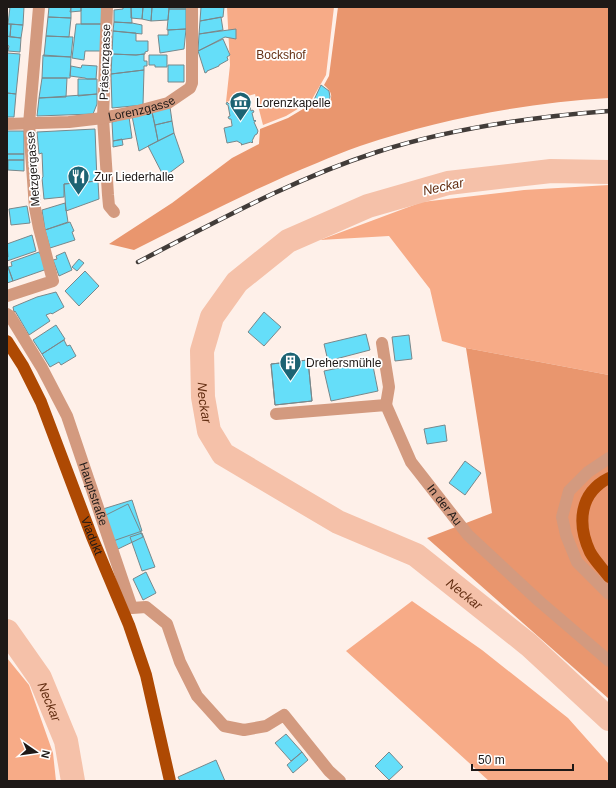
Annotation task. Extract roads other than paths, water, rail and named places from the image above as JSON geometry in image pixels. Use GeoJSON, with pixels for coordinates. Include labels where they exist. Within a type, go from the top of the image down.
{"type":"FeatureCollection","features":[{"type":"Feature","properties":{"kind":"main road","name":"Viadukt"},"geometry":{"type":"LineString","coordinates":[[7,341],[41,402],[92,537],[129,625],[146,675],[170,781]]}},
{"type":"Feature","properties":{"kind":"main road"},"geometry":{"type":"LineString","coordinates":[[609,478],[601,482],[591,492],[583,507],[582,520],[583,535],[591,554],[609,577]]}},
{"type":"Feature","properties":{"kind":"street","name":"Metzgergasse"},"geometry":{"type":"LineString","coordinates":[[7,296],[53,281],[35,208],[29,124],[38,7]]}},
{"type":"Feature","properties":{"kind":"street","name":"Präsenzgasse"},"geometry":{"type":"LineString","coordinates":[[107,7],[103,118],[108,195],[110,206],[114,212]]}},
{"type":"Feature","properties":{"kind":"street","name":"Lorenzgasse"},"geometry":{"type":"LineString","coordinates":[[7,124],[69,122],[103,118],[168,103],[190,88],[193,77],[192,7]]}},
{"type":"Feature","properties":{"kind":"street","name":"Hauptstraße"},"geometry":{"type":"LineString","coordinates":[[7,314],[10,316],[42,368],[67,416],[132,608],[146,606],[167,624],[180,662],[197,696],[224,726],[244,730],[266,726],[284,715],[329,771],[340,781]]}},
{"type":"Feature","properties":{"kind":"street"},"geometry":{"type":"LineString","coordinates":[[276,414],[386,405],[389,387],[382,343]]}},
{"type":"Feature","properties":{"kind":"street","name":"In der Au"},"geometry":{"type":"LineString","coordinates":[[386,405],[411,462],[468,535],[539,601],[609,661]]}},
{"type":"Feature","properties":{"kind":"street"},"geometry":{"type":"LineString","coordinates":[[609,458],[588,472],[569,491],[562,517],[566,535],[577,562],[609,594]]}},
{"type":"Feature","properties":{"kind":"waterway","name":"Neckar"},"geometry":{"type":"LineString","coordinates":[[609,172],[551,171],[448,183],[368,206],[288,241],[237,282],[212,317],[202,351],[203,397],[209,431],[223,454],[338,522],[416,555],[529,645],[609,719]]}},
{"type":"Feature","properties":{"kind":"waterway","name":"Neckar"},"geometry":{"type":"LineString","coordinates":[[7,631],[40,678],[66,741],[73,781]]}},
{"type":"Feature","properties":{"kind":"railway"},"geometry":{"type":"LineString","coordinates":[[138,262],[285,188],[377,152],[434,136],[463,130],[521,120],[609,111]]}},
{"type":"Feature","properties":{"kind":"place","name":"Lorenzkapelle"},"geometry":{"type":"Point","coordinates":[241,122]}},
{"type":"Feature","properties":{"kind":"place","name":"Zur Liederhalle"},"geometry":{"type":"Point","coordinates":[79,196]}},
{"type":"Feature","properties":{"kind":"place","name":"Drehersmühle"},"geometry":{"type":"Point","coordinates":[291,382]}},
{"type":"Feature","properties":{"kind":"park label","name":"Bockshof"},"geometry":{"type":"Point","coordinates":[281,55]}}]}
